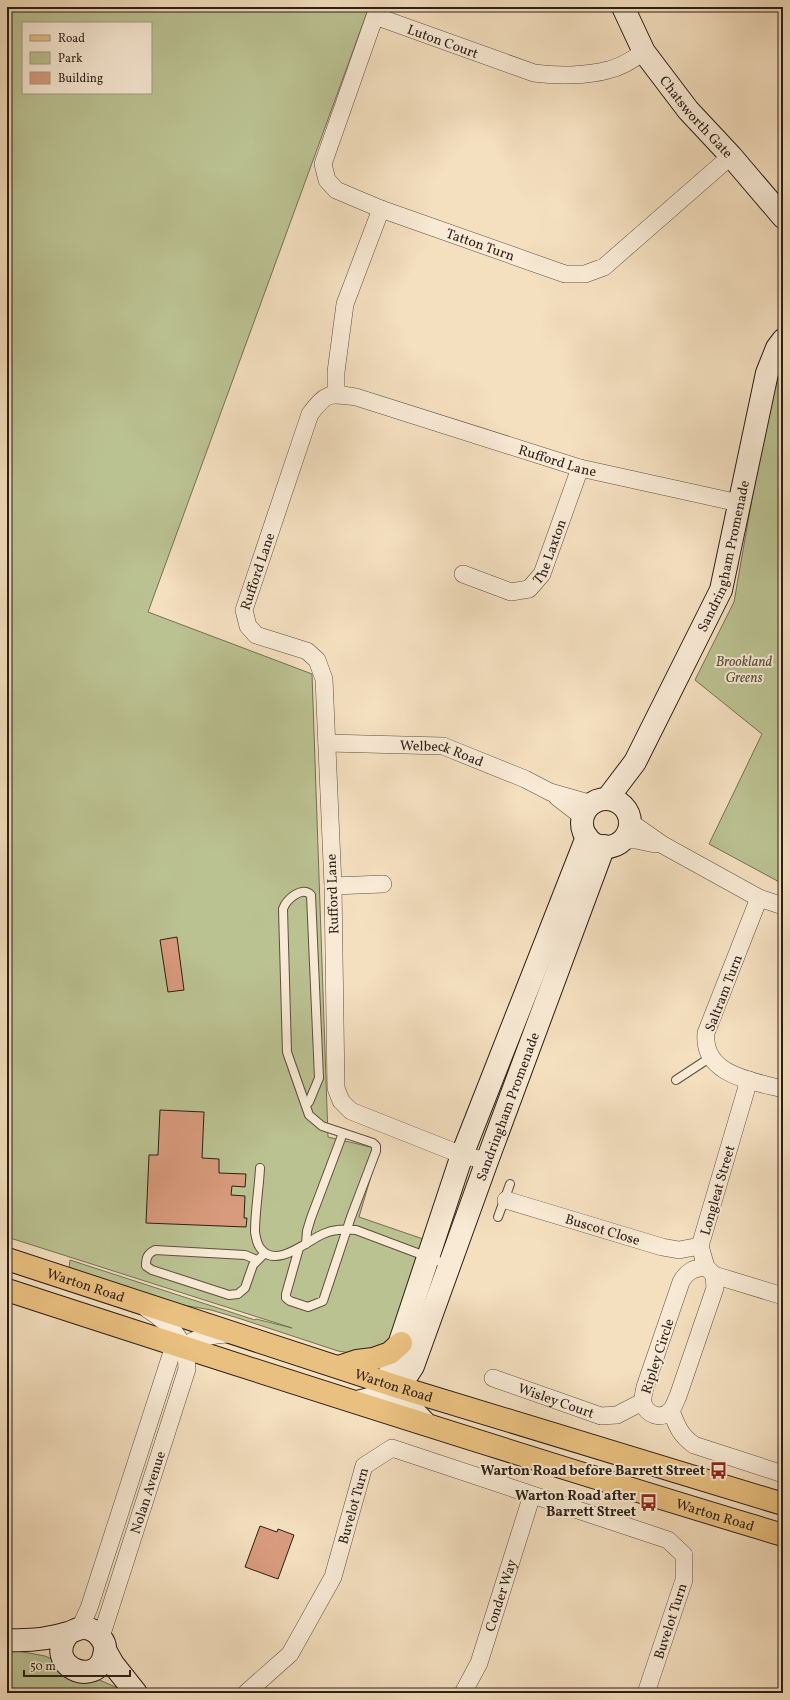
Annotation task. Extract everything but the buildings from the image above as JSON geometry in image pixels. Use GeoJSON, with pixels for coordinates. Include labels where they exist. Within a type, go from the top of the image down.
{"type":"FeatureCollection","features":[{"type":"Feature","properties":{"kind":"main road","name":"Warton Road"},"geometry":{"type":"LineString","coordinates":[[7,1258],[395,1386],[783,1504]]}},
{"type":"Feature","properties":{"kind":"main road","name":"Warton Road"},"geometry":{"type":"LineString","coordinates":[[7,1290],[666,1500],[783,1535]]}},
{"type":"Feature","properties":{"kind":"main road"},"geometry":{"type":"LineString","coordinates":[[339,1367],[357,1361],[373,1359],[390,1353],[401,1343]]}},
{"type":"Feature","properties":{"kind":"street","name":"Chatsworth Gate"},"geometry":{"type":"LineString","coordinates":[[623,7],[644,52],[688,110],[731,156],[783,217]]}},
{"type":"Feature","properties":{"kind":"street","name":"Luton Court"},"geometry":{"type":"LineString","coordinates":[[381,209],[336,190],[327,180],[323,164],[377,12],[534,73],[557,76],[608,70],[625,64],[644,52]]}},
{"type":"Feature","properties":{"kind":"street","name":"Tatton Turn"},"geometry":{"type":"LineString","coordinates":[[381,209],[565,274],[585,274],[604,267],[731,156]]}},
{"type":"Feature","properties":{"kind":"street"},"geometry":{"type":"LineString","coordinates":[[336,394],[336,372],[345,304],[381,209]]}},
{"type":"Feature","properties":{"kind":"street","name":"Sandringham Promenade"},"geometry":{"type":"LineString","coordinates":[[395,1386],[389,1375],[401,1343],[462,1155],[606,822],[721,590],[766,373],[777,348],[783,340]]}},
{"type":"Feature","properties":{"kind":"street","name":"Rufford Lane"},"geometry":{"type":"LineString","coordinates":[[487,1161],[462,1155],[351,1111],[341,1102],[336,1088],[333,886],[324,679],[317,660],[307,651],[256,635],[248,626],[244,610],[310,414],[322,399],[336,394],[356,397],[580,468],[739,504]]}},
{"type":"Feature","properties":{"kind":"street","name":"The Laxton"},"geometry":{"type":"LineString","coordinates":[[463,574],[511,592],[529,589],[542,574],[580,468]]}},
{"type":"Feature","properties":{"kind":"street","name":"Welbeck Road"},"geometry":{"type":"LineString","coordinates":[[327,743],[443,746],[524,779],[606,822],[662,845],[759,898],[783,906]]}},
{"type":"Feature","properties":{"kind":"street","name":"Sandringham Promenade"},"geometry":{"type":"LineString","coordinates":[[357,1402],[380,1397],[407,1377],[413,1366],[606,822]]}},
{"type":"Feature","properties":{"kind":"street"},"geometry":{"type":"LineString","coordinates":[[333,886],[383,884]]}},
{"type":"Feature","properties":{"kind":"street","name":"Saltram Turn"},"geometry":{"type":"LineString","coordinates":[[711,1057],[705,1044],[706,1032],[759,898]]}},
{"type":"Feature","properties":{"kind":"street"},"geometry":{"type":"LineString","coordinates":[[711,1057],[718,1065],[728,1072],[749,1080],[783,1089]]}},
{"type":"Feature","properties":{"kind":"street","name":"Longleat Street"},"geometry":{"type":"LineString","coordinates":[[710,1271],[700,1246],[749,1080]]}},
{"type":"Feature","properties":{"kind":"street","name":"Buscot Close"},"geometry":{"type":"LineString","coordinates":[[508,1192],[662,1247],[679,1250],[700,1246]]}},
{"type":"Feature","properties":{"kind":"street","name":"Ripley Circle"},"geometry":{"type":"LineString","coordinates":[[671,1411],[662,1416],[654,1416],[648,1412],[642,1402],[645,1387],[681,1282],[685,1275],[694,1268],[710,1271]]}},
{"type":"Feature","properties":{"kind":"street"},"geometry":{"type":"LineString","coordinates":[[710,1271],[783,1296]]}},
{"type":"Feature","properties":{"kind":"street"},"geometry":{"type":"LineString","coordinates":[[710,1271],[715,1288],[678,1396],[671,1411],[678,1428],[685,1438],[694,1445],[783,1474]]}},
{"type":"Feature","properties":{"kind":"street","name":"Nolan Avenue"},"geometry":{"type":"LineString","coordinates":[[103,1644],[185,1377],[187,1362],[182,1347],[172,1327],[134,1300]]}},
{"type":"Feature","properties":{"kind":"street","name":"Nolan Avenue"},"geometry":{"type":"LineString","coordinates":[[75,1631],[91,1601],[171,1355],[185,1344],[207,1335],[235,1333]]}},
{"type":"Feature","properties":{"kind":"street","name":"Wisley Court"},"geometry":{"type":"LineString","coordinates":[[493,1378],[601,1416],[617,1415],[630,1410],[642,1402]]}},
{"type":"Feature","properties":{"kind":"street"},"geometry":{"type":"LineString","coordinates":[[395,1386],[402,1399],[426,1424]]}},
{"type":"Feature","properties":{"kind":"street","name":"Buvelot Turn"},"geometry":{"type":"LineString","coordinates":[[246,1693],[290,1654],[333,1577],[364,1466],[392,1448],[532,1496],[668,1540],[684,1555],[684,1580],[646,1693]]}},
{"type":"Feature","properties":{"kind":"street","name":"Conder Way"},"geometry":{"type":"LineString","coordinates":[[463,1693],[479,1662],[532,1496]]}},
{"type":"Feature","properties":{"kind":"street"},"geometry":{"type":"LineString","coordinates":[[15,1641],[75,1631],[92,1630],[103,1644],[112,1664],[131,1687]]}},
{"type":"Feature","properties":{"kind":"street"},"geometry":{"type":"LineString","coordinates":[[64,1661],[61,1653],[64,1639],[75,1631]]}},
{"type":"Feature","properties":{"kind":"street"},"geometry":{"type":"LineString","coordinates":[[15,1641],[64,1661],[72,1669],[88,1672],[131,1687]]}},
{"type":"Feature","properties":{"kind":"street"},"geometry":{"type":"LineString","coordinates":[[88,1672],[99,1666],[104,1658],[103,1644]]}},
{"type":"Feature","properties":{"kind":"lane"},"geometry":{"type":"LineString","coordinates":[[306,1105],[309,1102],[319,1078],[311,895],[308,892],[303,891],[294,895],[284,906],[282,916],[287,1052],[309,1115],[322,1126],[343,1133],[373,1143],[376,1146],[376,1151],[323,1300],[308,1307],[290,1301],[286,1298],[286,1294],[311,1218],[343,1133]]}},
{"type":"Feature","properties":{"kind":"lane"},"geometry":{"type":"LineString","coordinates":[[676,1080],[711,1057]]}},
{"type":"Feature","properties":{"kind":"lane"},"geometry":{"type":"LineString","coordinates":[[260,1168],[255,1233],[258,1246],[264,1254],[272,1257],[286,1254],[323,1234],[340,1228],[356,1230],[449,1265]]}},
{"type":"Feature","properties":{"kind":"lane"},"geometry":{"type":"LineString","coordinates":[[498,1217],[508,1192]]}},
{"type":"Feature","properties":{"kind":"lane"},"geometry":{"type":"LineString","coordinates":[[257,1260],[245,1255],[155,1250],[150,1253],[146,1259],[146,1266],[152,1270],[229,1295],[238,1294],[245,1288],[253,1264],[264,1254]]}},
{"type":"Feature","properties":{"kind":"green space"},"geometry":{"type":"Polygon","coordinates":[[[7,7],[369,7],[148,612],[312,674],[328,1137],[379,1149],[359,1217],[429,1241],[389,1345],[351,1353],[338,1351],[211,1310],[172,1303],[69,1269],[70,1260],[255,1320],[292,1328],[7,1237],[7,7]]]}},
{"type":"Feature","properties":{"kind":"green space","name":"Brookland Greens"},"geometry":{"type":"Polygon","coordinates":[[[783,358],[783,884],[709,844],[762,734],[695,680],[734,602],[772,384],[783,358]]]}},
{"type":"Feature","properties":{"kind":"green space"},"geometry":{"type":"Polygon","coordinates":[[[7,1649],[45,1656],[129,1693],[7,1693],[7,1649]]]}},
{"type":"Feature","properties":{"kind":"place","name":"Warton Road before Barrett Street"},"geometry":{"type":"Point","coordinates":[718,1470]}},
{"type":"Feature","properties":{"kind":"place","name":"Warton Road after Barrett Street"},"geometry":{"type":"Point","coordinates":[649,1503]}}]}
